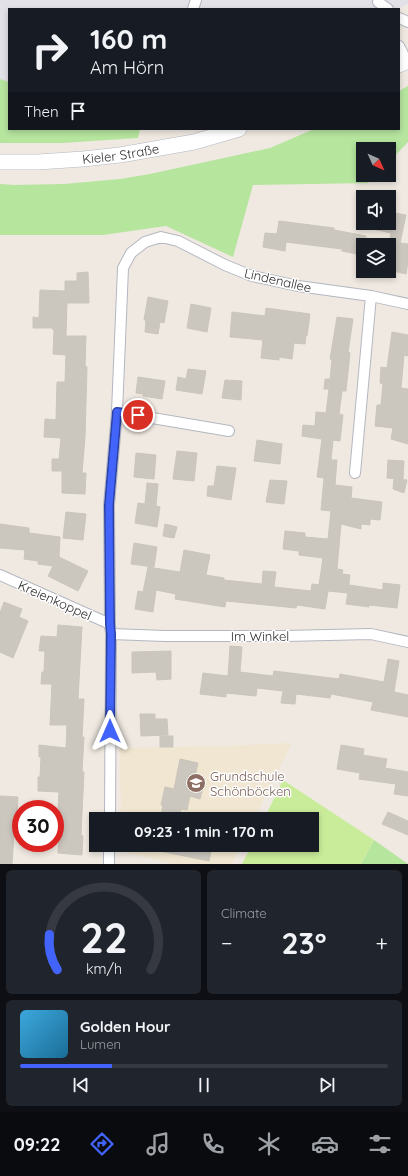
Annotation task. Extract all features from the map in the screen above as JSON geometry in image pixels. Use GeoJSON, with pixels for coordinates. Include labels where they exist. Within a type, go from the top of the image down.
{"type":"FeatureCollection","features":[{"type":"Feature","properties":{"kind":"main road","name":"Kieler Straße"},"geometry":{"type":"LineString","coordinates":[[0,162],[38,162],[120,155],[194,142],[236,130]]}},
{"type":"Feature","properties":{"kind":"street"},"geometry":{"type":"LineString","coordinates":[[400,49],[405,63]]}},
{"type":"Feature","properties":{"kind":"street","name":"Lindenallee"},"geometry":{"type":"LineString","coordinates":[[117,412],[123,268],[131,253],[145,242],[161,237],[178,241],[225,265],[252,276],[298,286],[371,296],[408,304]]}},
{"type":"Feature","properties":{"kind":"street"},"geometry":{"type":"LineString","coordinates":[[355,473],[371,296]]}},
{"type":"Feature","properties":{"kind":"street"},"geometry":{"type":"LineString","coordinates":[[110,812],[111,629],[109,505],[117,412],[229,431]]}},
{"type":"Feature","properties":{"kind":"street","name":"Kreienkoppel"},"geometry":{"type":"LineString","coordinates":[[0,576],[111,629]]}},
{"type":"Feature","properties":{"kind":"street","name":"Im Winkel"},"geometry":{"type":"LineString","coordinates":[[111,629],[166,636],[371,634],[408,642]]}},
{"type":"Feature","properties":{"kind":"street"},"geometry":{"type":"LineString","coordinates":[[109,852],[109,864]]}},
{"type":"Feature","properties":{"kind":"shaded area"},"geometry":{"type":"Polygon","coordinates":[[[0,0],[408,0],[408,4],[399,8],[8,8],[8,82],[0,79],[0,0]]]}},
{"type":"Feature","properties":{"kind":"shaded area","name":"Grundschule Schönböcken"},"geometry":{"type":"Polygon","coordinates":[[[292,743],[258,812],[121,812],[120,748],[292,743]]]}},
{"type":"Feature","properties":{"kind":"shaded area"},"geometry":{"type":"Polygon","coordinates":[[[125,852],[238,852],[232,864],[174,864],[125,852]]]}},
{"type":"Feature","properties":{"kind":"green space"},"geometry":{"type":"Polygon","coordinates":[[[0,79],[8,82],[8,130],[140,130],[138,138],[62,143],[0,143],[0,79]]]}},
{"type":"Feature","properties":{"kind":"green space"},"geometry":{"type":"Polygon","coordinates":[[[408,86],[408,142],[396,155],[396,142],[356,142],[356,182],[369,182],[368,183],[253,185],[233,257],[166,226],[103,235],[0,235],[0,184],[64,184],[120,179],[150,174],[270,148],[312,130],[400,130],[400,90],[408,86]]]}},
{"type":"Feature","properties":{"kind":"green space"},"geometry":{"type":"Polygon","coordinates":[[[283,780],[374,840],[361,864],[242,864],[248,852],[319,852],[319,812],[267,812],[283,780]]]}},
{"type":"Feature","properties":{"kind":"green space"},"geometry":{"type":"Polygon","coordinates":[[[374,840],[408,864],[361,864],[374,840]]]}},
{"type":"Feature","properties":{"kind":"building"},"geometry":{"type":"Polygon","coordinates":[[[396,213],[406,215],[400,243],[408,244],[406,274],[396,272],[396,238],[390,238],[391,233],[377,230],[396,230],[396,213]]]}},
{"type":"Feature","properties":{"kind":"building"},"geometry":{"type":"Polygon","coordinates":[[[279,221],[334,228],[334,230],[366,236],[366,238],[356,238],[356,254],[342,251],[342,249],[286,242],[285,251],[263,247],[265,233],[277,234],[279,221]]]}},
{"type":"Feature","properties":{"kind":"building"},"geometry":{"type":"Polygon","coordinates":[[[88,272],[89,303],[67,303],[66,336],[86,336],[85,366],[87,367],[85,437],[82,473],[86,473],[85,494],[62,493],[62,471],[52,471],[52,459],[59,459],[61,438],[44,437],[45,419],[56,420],[57,382],[65,382],[66,355],[53,354],[53,328],[33,328],[33,317],[39,318],[40,290],[65,291],[65,281],[77,281],[77,273],[88,272]]]}},
{"type":"Feature","properties":{"kind":"building"},"geometry":{"type":"Polygon","coordinates":[[[148,297],[168,301],[164,323],[160,322],[158,334],[145,332],[146,320],[144,320],[148,297]]]}},
{"type":"Feature","properties":{"kind":"building"},"geometry":{"type":"Polygon","coordinates":[[[191,304],[211,308],[207,332],[187,328],[191,304]]]}},
{"type":"Feature","properties":{"kind":"building"},"geometry":{"type":"Polygon","coordinates":[[[266,308],[310,314],[305,344],[294,343],[292,359],[279,357],[279,360],[261,358],[263,340],[230,337],[232,312],[265,316],[266,308]]]}},
{"type":"Feature","properties":{"kind":"building"},"geometry":{"type":"Polygon","coordinates":[[[337,317],[353,319],[348,352],[350,353],[346,391],[342,391],[339,414],[343,415],[340,441],[333,440],[331,460],[337,460],[335,485],[352,487],[351,498],[382,502],[380,520],[370,519],[370,525],[361,524],[361,529],[341,524],[337,569],[343,570],[342,574],[350,575],[348,593],[328,591],[325,609],[297,605],[296,608],[226,601],[225,607],[175,599],[176,594],[156,590],[153,612],[135,609],[138,591],[143,592],[148,567],[180,572],[184,550],[210,555],[206,575],[224,578],[224,580],[262,584],[263,571],[276,572],[274,587],[311,591],[312,584],[319,585],[323,558],[299,555],[299,551],[283,549],[285,531],[305,533],[305,537],[328,539],[331,511],[321,510],[324,478],[317,477],[322,439],[302,436],[303,425],[315,426],[316,412],[326,413],[329,389],[324,389],[325,379],[330,379],[332,360],[330,359],[337,317]]]}},
{"type":"Feature","properties":{"kind":"building"},"geometry":{"type":"Polygon","coordinates":[[[392,332],[408,335],[408,356],[404,355],[401,388],[408,389],[408,444],[391,439],[393,428],[375,426],[377,405],[381,405],[383,384],[380,383],[381,367],[387,368],[392,332]]]}},
{"type":"Feature","properties":{"kind":"building"},"geometry":{"type":"Polygon","coordinates":[[[188,369],[206,371],[202,394],[176,390],[178,377],[186,379],[188,369]]]}},
{"type":"Feature","properties":{"kind":"building"},"geometry":{"type":"Polygon","coordinates":[[[138,377],[165,381],[162,399],[143,396],[143,394],[136,393],[138,377]]]}},
{"type":"Feature","properties":{"kind":"building"},"geometry":{"type":"Polygon","coordinates":[[[225,380],[242,381],[241,400],[222,398],[225,380]]]}},
{"type":"Feature","properties":{"kind":"building"},"geometry":{"type":"Polygon","coordinates":[[[257,440],[282,444],[280,464],[254,461],[257,440]]]}},
{"type":"Feature","properties":{"kind":"building"},"geometry":{"type":"Polygon","coordinates":[[[177,451],[197,453],[194,481],[173,479],[177,451]]]}},
{"type":"Feature","properties":{"kind":"building"},"geometry":{"type":"Polygon","coordinates":[[[136,453],[156,455],[154,479],[134,477],[136,453]]]}},
{"type":"Feature","properties":{"kind":"building"},"geometry":{"type":"Polygon","coordinates":[[[388,460],[404,461],[403,479],[387,478],[388,460]]]}},
{"type":"Feature","properties":{"kind":"building"},"geometry":{"type":"Polygon","coordinates":[[[217,466],[236,468],[231,500],[207,496],[208,486],[214,486],[217,466]]]}},
{"type":"Feature","properties":{"kind":"building"},"geometry":{"type":"Polygon","coordinates":[[[394,479],[407,480],[404,493],[393,489],[394,479]]]}},
{"type":"Feature","properties":{"kind":"building"},"geometry":{"type":"Polygon","coordinates":[[[270,480],[287,481],[284,504],[266,502],[270,480]]]}},
{"type":"Feature","properties":{"kind":"building"},"geometry":{"type":"Polygon","coordinates":[[[147,483],[158,484],[156,506],[160,507],[157,527],[135,523],[138,503],[145,504],[147,483]]]}},
{"type":"Feature","properties":{"kind":"building"},"geometry":{"type":"Polygon","coordinates":[[[66,512],[86,514],[83,540],[63,538],[66,512]]]}},
{"type":"Feature","properties":{"kind":"building"},"geometry":{"type":"Polygon","coordinates":[[[0,524],[29,528],[29,533],[60,537],[59,557],[88,571],[78,591],[48,576],[53,566],[38,564],[38,561],[24,559],[25,550],[0,548],[0,524]]]}},
{"type":"Feature","properties":{"kind":"building"},"geometry":{"type":"Polygon","coordinates":[[[165,524],[177,527],[174,538],[163,536],[165,524]]]}},
{"type":"Feature","properties":{"kind":"building"},"geometry":{"type":"Polygon","coordinates":[[[134,543],[157,547],[154,567],[131,564],[134,543]]]}},
{"type":"Feature","properties":{"kind":"building"},"geometry":{"type":"Polygon","coordinates":[[[383,583],[400,585],[397,608],[346,604],[349,585],[383,590],[383,583]]]}},
{"type":"Feature","properties":{"kind":"building"},"geometry":{"type":"Polygon","coordinates":[[[4,602],[22,609],[19,617],[28,621],[13,658],[0,652],[0,613],[4,602]]]}},
{"type":"Feature","properties":{"kind":"building"},"geometry":{"type":"Polygon","coordinates":[[[58,625],[82,627],[78,699],[84,699],[82,737],[84,737],[82,772],[84,772],[81,835],[83,836],[82,855],[58,853],[64,852],[64,800],[59,800],[59,792],[38,791],[38,777],[40,777],[41,757],[39,757],[39,745],[66,748],[67,725],[50,725],[52,684],[41,684],[42,672],[44,672],[45,651],[39,651],[41,636],[57,637],[58,625]]]}},
{"type":"Feature","properties":{"kind":"building"},"geometry":{"type":"Polygon","coordinates":[[[230,646],[242,647],[240,672],[273,676],[274,671],[339,679],[340,674],[384,682],[388,659],[399,661],[394,692],[408,695],[408,717],[371,710],[373,702],[331,694],[330,698],[296,694],[295,704],[281,703],[283,691],[257,688],[256,696],[226,693],[226,697],[200,694],[203,673],[228,676],[230,646]]]}},
{"type":"Feature","properties":{"kind":"building"},"geometry":{"type":"Polygon","coordinates":[[[171,651],[171,679],[157,680],[156,672],[132,673],[132,652],[171,651]]]}},
{"type":"Feature","properties":{"kind":"building"},"geometry":{"type":"Polygon","coordinates":[[[140,714],[155,714],[155,719],[167,719],[168,735],[141,736],[140,714]]]}},
{"type":"Feature","properties":{"kind":"building"},"geometry":{"type":"Polygon","coordinates":[[[160,736],[173,736],[173,747],[160,747],[160,736]]]}},
{"type":"Feature","properties":{"kind":"building"},"geometry":{"type":"Polygon","coordinates":[[[341,745],[364,749],[363,755],[387,759],[385,768],[408,772],[408,796],[394,794],[396,784],[359,779],[360,773],[337,769],[341,745]]]}},
{"type":"Feature","properties":{"kind":"building"},"geometry":{"type":"Polygon","coordinates":[[[180,759],[198,763],[195,777],[205,779],[200,799],[190,796],[187,810],[181,809],[180,812],[162,812],[163,805],[161,805],[165,787],[174,789],[180,759]]]}},
{"type":"Feature","properties":{"kind":"building"},"geometry":{"type":"Polygon","coordinates":[[[0,796],[18,797],[18,800],[12,800],[12,864],[0,864],[0,796]]]}},
{"type":"Feature","properties":{"kind":"building"},"geometry":{"type":"Polygon","coordinates":[[[388,812],[408,821],[408,835],[382,824],[388,812]]]}},
{"type":"Feature","properties":{"kind":"building"},"geometry":{"type":"Polygon","coordinates":[[[165,852],[211,852],[209,861],[165,852]]]}},
{"type":"Feature","properties":{"kind":"place","name":"Grundschule Schönböcken"},"geometry":{"type":"Point","coordinates":[196,783]}},
{"type":"Feature","properties":{"kind":"route"},"geometry":{"type":"LineString","coordinates":[[110,731],[111,634],[109,505],[115,431],[117,412],[138,415]]}}]}
